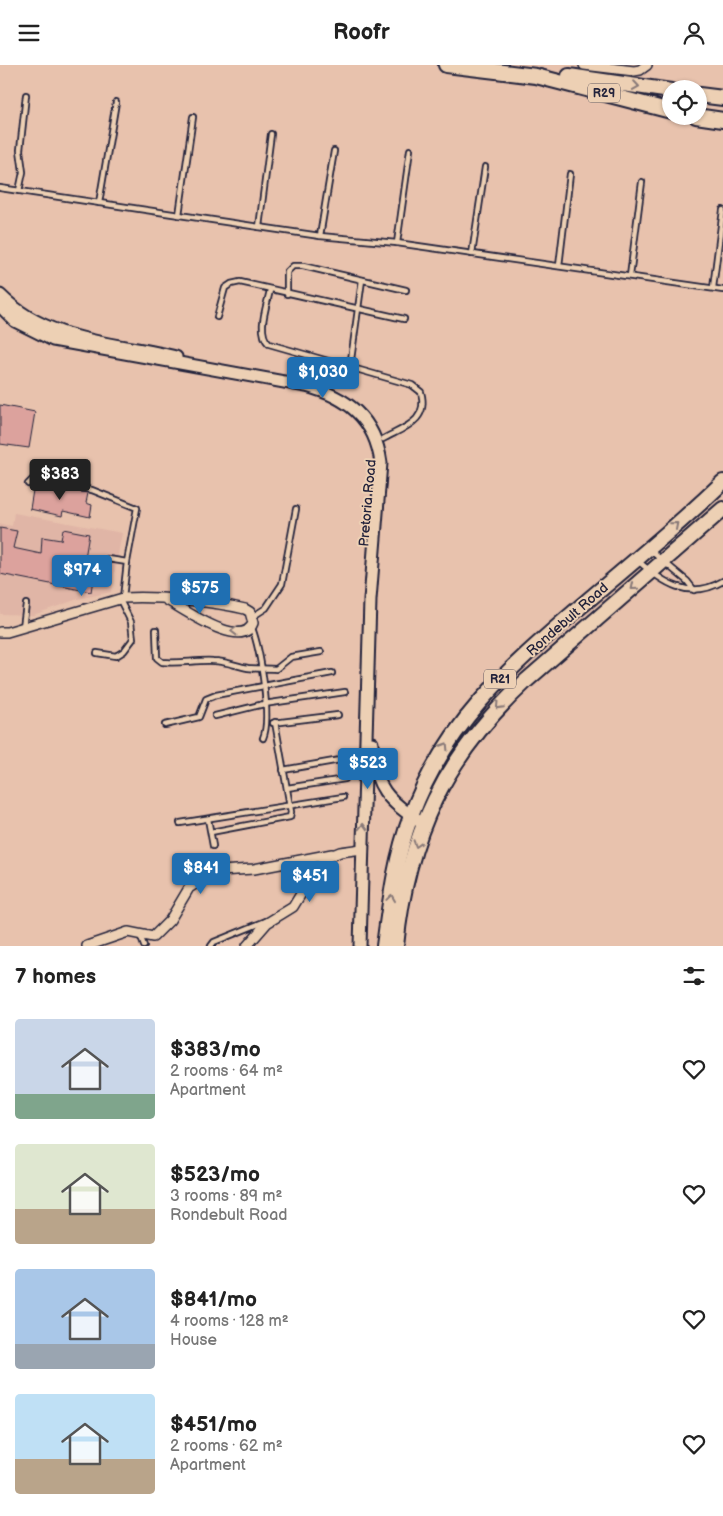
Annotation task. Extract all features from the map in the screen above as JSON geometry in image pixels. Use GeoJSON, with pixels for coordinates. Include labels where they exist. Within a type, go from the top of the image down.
{"type":"FeatureCollection","features":[{"type":"Feature","properties":{"kind":"main road","name":"R29"},"geometry":{"type":"LineString","coordinates":[[446,65],[536,76],[573,76],[662,90]]}},
{"type":"Feature","properties":{"kind":"main road","name":"R29"},"geometry":{"type":"LineString","coordinates":[[536,76],[662,109]]}},
{"type":"Feature","properties":{"kind":"main road"},"geometry":{"type":"LineString","coordinates":[[707,96],[723,98]]}},
{"type":"Feature","properties":{"kind":"main road"},"geometry":{"type":"LineString","coordinates":[[707,118],[723,120]]}},
{"type":"Feature","properties":{"kind":"main road","name":"Rondebult Road"},"geometry":{"type":"LineString","coordinates":[[384,946],[392,887],[410,816],[425,783],[446,745],[483,696],[548,634],[723,482]]}},
{"type":"Feature","properties":{"kind":"main road","name":"Rondebult Road"},"geometry":{"type":"LineString","coordinates":[[396,946],[402,902],[423,825],[457,759],[488,718],[527,680],[723,509]]}},
{"type":"Feature","properties":{"kind":"street"},"geometry":{"type":"LineString","coordinates":[[584,65],[634,71],[646,66]]}},
{"type":"Feature","properties":{"kind":"street","name":"Pretoria Road"},"geometry":{"type":"LineString","coordinates":[[0,295],[25,316],[62,338]]}},
{"type":"Feature","properties":{"kind":"street","name":"Pretoria Road"},"geometry":{"type":"LineString","coordinates":[[0,306],[15,321],[35,333],[317,383],[342,392],[356,401],[368,413],[375,429],[381,463],[371,638],[369,725]]}},
{"type":"Feature","properties":{"kind":"street","name":"Pretoria Road"},"geometry":{"type":"LineString","coordinates":[[371,638],[388,472],[388,457],[383,439],[375,429]]}},
{"type":"Feature","properties":{"kind":"street"},"geometry":{"type":"LineString","coordinates":[[0,632],[121,599],[165,599],[238,607],[245,609],[252,617],[252,628],[236,632],[216,629],[165,599]]}},
{"type":"Feature","properties":{"kind":"street"},"geometry":{"type":"LineString","coordinates":[[369,725],[372,757],[375,773],[380,785],[396,805],[423,825]]}},
{"type":"Feature","properties":{"kind":"street"},"geometry":{"type":"LineString","coordinates":[[360,946],[362,849],[369,725]]}},
{"type":"Feature","properties":{"kind":"street"},"geometry":{"type":"LineString","coordinates":[[87,946],[128,932],[149,937],[158,934],[170,920],[186,892],[215,871],[254,869],[362,849]]}},
{"type":"Feature","properties":{"kind":"street"},"geometry":{"type":"LineString","coordinates":[[247,946],[267,923],[293,907],[313,874],[332,854]]}},
{"type":"Feature","properties":{"kind":"lane"},"geometry":{"type":"LineString","coordinates":[[19,191],[23,172],[20,150],[26,95]]}},
{"type":"Feature","properties":{"kind":"lane"},"geometry":{"type":"LineString","coordinates":[[99,203],[116,102]]}},
{"type":"Feature","properties":{"kind":"lane"},"geometry":{"type":"LineString","coordinates":[[179,215],[193,117]]}},
{"type":"Feature","properties":{"kind":"lane"},"geometry":{"type":"LineString","coordinates":[[259,227],[271,134]]}},
{"type":"Feature","properties":{"kind":"lane"},"geometry":{"type":"LineString","coordinates":[[397,243],[410,150]]}},
{"type":"Feature","properties":{"kind":"lane"},"geometry":{"type":"LineString","coordinates":[[320,236],[334,151]]}},
{"type":"Feature","properties":{"kind":"lane"},"geometry":{"type":"LineString","coordinates":[[472,253],[485,167]]}},
{"type":"Feature","properties":{"kind":"lane"},"geometry":{"type":"LineString","coordinates":[[559,266],[570,174]]}},
{"type":"Feature","properties":{"kind":"lane"},"geometry":{"type":"LineString","coordinates":[[630,276],[642,182]]}},
{"type":"Feature","properties":{"kind":"lane"},"geometry":{"type":"LineString","coordinates":[[0,188],[320,236],[397,243],[472,253],[723,290]]}},
{"type":"Feature","properties":{"kind":"lane"},"geometry":{"type":"LineString","coordinates":[[713,289],[723,210]]}},
{"type":"Feature","properties":{"kind":"lane"},"geometry":{"type":"LineString","coordinates":[[287,294],[287,272],[293,266],[303,266],[406,290]]}},
{"type":"Feature","properties":{"kind":"lane"},"geometry":{"type":"LineString","coordinates":[[350,367],[362,280]]}},
{"type":"Feature","properties":{"kind":"lane"},"geometry":{"type":"LineString","coordinates":[[218,317],[224,288],[240,282],[404,319]]}},
{"type":"Feature","properties":{"kind":"lane"},"geometry":{"type":"LineString","coordinates":[[270,290],[262,330],[264,339],[269,344],[412,385],[421,392],[423,407],[417,420],[383,439]]}},
{"type":"Feature","properties":{"kind":"lane"},"geometry":{"type":"LineString","coordinates":[[28,484],[32,480],[92,490],[137,508],[121,599],[132,621],[133,639],[124,651],[116,655],[96,653]]}},
{"type":"Feature","properties":{"kind":"lane"},"geometry":{"type":"LineString","coordinates":[[252,617],[266,609],[282,584],[296,509]]}},
{"type":"Feature","properties":{"kind":"lane"},"geometry":{"type":"LineString","coordinates":[[648,548],[687,581],[694,590]]}},
{"type":"Feature","properties":{"kind":"lane"},"geometry":{"type":"LineString","coordinates":[[108,559],[127,562]]}},
{"type":"Feature","properties":{"kind":"lane"},"geometry":{"type":"LineString","coordinates":[[636,559],[651,573],[680,589],[694,590],[716,585],[723,581]]}},
{"type":"Feature","properties":{"kind":"lane"},"geometry":{"type":"LineString","coordinates":[[23,627],[26,604]]}},
{"type":"Feature","properties":{"kind":"lane"},"geometry":{"type":"LineString","coordinates":[[252,628],[258,644],[267,723],[262,738]]}},
{"type":"Feature","properties":{"kind":"lane"},"geometry":{"type":"LineString","coordinates":[[156,630],[157,658],[162,662],[177,664],[212,661],[232,663],[248,668],[276,669],[291,657],[321,651]]}},
{"type":"Feature","properties":{"kind":"lane"},"geometry":{"type":"LineString","coordinates":[[165,725],[199,717],[206,699],[216,695],[332,673]]}},
{"type":"Feature","properties":{"kind":"lane"},"geometry":{"type":"LineString","coordinates":[[215,715],[264,704],[345,692]]}},
{"type":"Feature","properties":{"kind":"lane"},"geometry":{"type":"LineString","coordinates":[[267,723],[338,715]]}},
{"type":"Feature","properties":{"kind":"lane"},"geometry":{"type":"LineString","coordinates":[[211,832],[290,817],[290,805],[274,722]]}},
{"type":"Feature","properties":{"kind":"lane"},"geometry":{"type":"LineString","coordinates":[[284,770],[340,760]]}},
{"type":"Feature","properties":{"kind":"lane"},"geometry":{"type":"LineString","coordinates":[[287,788],[345,779]]}},
{"type":"Feature","properties":{"kind":"lane"},"geometry":{"type":"LineString","coordinates":[[180,823],[343,797]]}},
{"type":"Feature","properties":{"kind":"lane"},"geometry":{"type":"LineString","coordinates":[[208,819],[213,847]]}},
{"type":"Feature","properties":{"kind":"lane"},"geometry":{"type":"LineString","coordinates":[[211,946],[214,942],[275,917]]}},
{"type":"Feature","properties":{"kind":"lane"},"geometry":{"type":"LineString","coordinates":[[140,934],[144,946]]}},
{"type":"Feature","properties":{"kind":"shaded area"},"geometry":{"type":"Polygon","coordinates":[[[14,513],[122,533],[111,592],[78,599],[33,615],[0,614],[0,524],[12,526],[14,513]]]}},
{"type":"Feature","properties":{"kind":"building"},"geometry":{"type":"Polygon","coordinates":[[[0,405],[35,412],[29,448],[0,444],[0,405]]]}},
{"type":"Feature","properties":{"kind":"building"},"geometry":{"type":"Polygon","coordinates":[[[34,484],[88,493],[86,503],[92,505],[90,517],[63,511],[62,516],[30,509],[34,484]]]}},
{"type":"Feature","properties":{"kind":"building"},"geometry":{"type":"Polygon","coordinates":[[[0,528],[17,531],[13,548],[41,554],[42,537],[61,540],[63,529],[89,534],[84,564],[95,566],[91,592],[0,574],[0,528]]]}}]}
